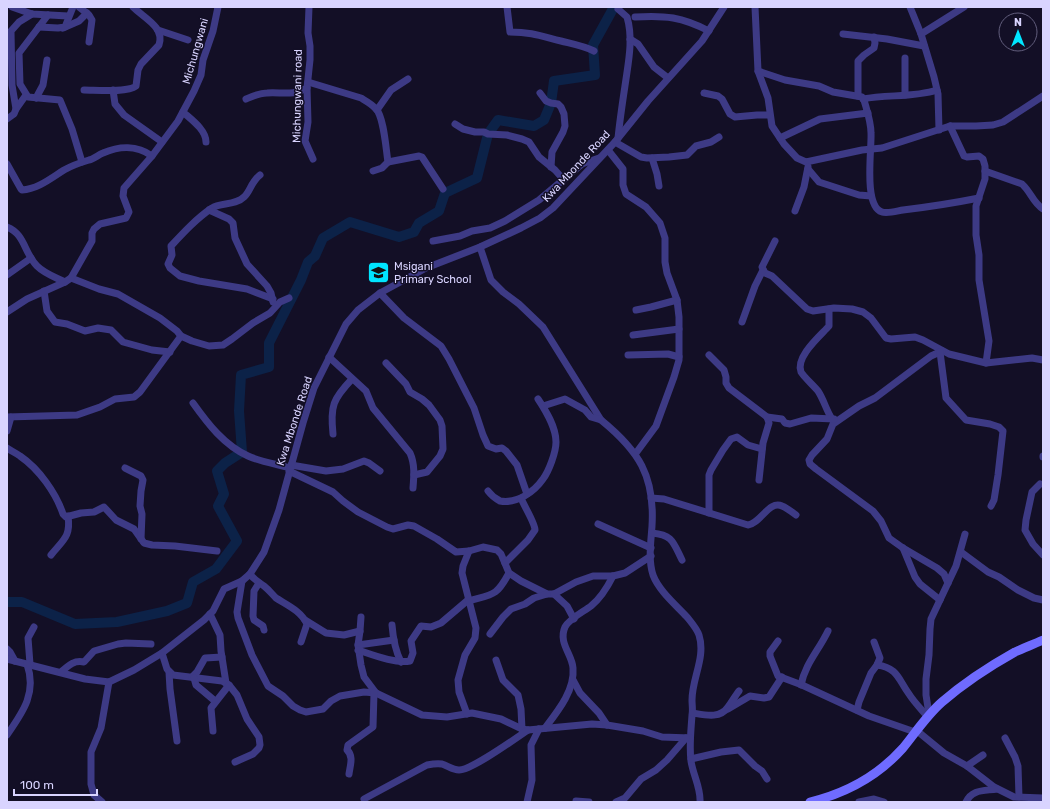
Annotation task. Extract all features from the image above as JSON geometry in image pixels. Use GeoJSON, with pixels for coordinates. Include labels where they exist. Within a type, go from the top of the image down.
{"type":"FeatureCollection","features":[{"type":"Feature","properties":{"kind":"street"},"geometry":{"type":"LineString","coordinates":[[12,7],[32,14],[68,16]]}},
{"type":"Feature","properties":{"kind":"street"},"geometry":{"type":"LineString","coordinates":[[63,28],[73,7]]}},
{"type":"Feature","properties":{"kind":"street"},"geometry":{"type":"LineString","coordinates":[[79,7],[91,17],[92,24],[89,42]]}},
{"type":"Feature","properties":{"kind":"street"},"geometry":{"type":"LineString","coordinates":[[84,90],[131,89],[136,86],[138,70],[141,64],[160,44],[160,38],[158,30],[154,24],[133,7]]}},
{"type":"Feature","properties":{"kind":"street","name":"Michungwani"},"geometry":{"type":"LineString","coordinates":[[68,280],[92,240],[92,233],[96,226],[126,218],[129,212],[123,196],[124,188],[152,156],[183,112],[201,75],[203,60],[213,31],[218,7]]}},
{"type":"Feature","properties":{"kind":"street","name":"Michungwani road"},"geometry":{"type":"LineString","coordinates":[[309,7],[308,33],[310,60],[306,141],[313,159]]}},
{"type":"Feature","properties":{"kind":"street"},"geometry":{"type":"LineString","coordinates":[[508,7],[510,32],[524,32],[545,36],[594,51]]}},
{"type":"Feature","properties":{"kind":"street","name":"Kwa Mbonde Road"},"geometry":{"type":"LineString","coordinates":[[110,682],[134,670],[162,653],[210,614],[224,589],[230,585],[242,581],[250,574],[264,552],[272,533],[314,388],[328,357],[346,324],[358,310],[380,293],[426,268],[480,247],[521,228],[540,218],[553,208],[601,158],[648,101],[702,41],[724,7]]}},
{"type":"Feature","properties":{"kind":"street"},"geometry":{"type":"LineString","coordinates":[[755,7],[758,71],[768,98],[769,115],[772,126],[797,158],[808,166],[819,182],[859,195],[871,196]]}},
{"type":"Feature","properties":{"kind":"street"},"geometry":{"type":"LineString","coordinates":[[910,7],[921,34],[937,90],[940,113],[940,130]]}},
{"type":"Feature","properties":{"kind":"street"},"geometry":{"type":"LineString","coordinates":[[921,34],[964,7]]}},
{"type":"Feature","properties":{"kind":"street"},"geometry":{"type":"LineString","coordinates":[[618,10],[627,17],[630,39],[628,67],[617,140],[641,157],[652,158],[688,155],[696,146],[711,142],[719,137]]}},
{"type":"Feature","properties":{"kind":"street"},"geometry":{"type":"LineString","coordinates":[[39,27],[63,28],[79,21],[87,13]]}},
{"type":"Feature","properties":{"kind":"street"},"geometry":{"type":"LineString","coordinates":[[16,109],[12,85],[11,32],[19,22],[32,14]]}},
{"type":"Feature","properties":{"kind":"street"},"geometry":{"type":"LineString","coordinates":[[48,15],[19,53],[20,84],[28,97],[60,100],[72,128],[82,162]]}},
{"type":"Feature","properties":{"kind":"street"},"geometry":{"type":"LineString","coordinates":[[635,17],[672,17],[693,23],[709,31]]}},
{"type":"Feature","properties":{"kind":"street"},"geometry":{"type":"LineString","coordinates":[[158,30],[188,40]]}},
{"type":"Feature","properties":{"kind":"street"},"geometry":{"type":"LineString","coordinates":[[843,34],[874,37],[924,46]]}},
{"type":"Feature","properties":{"kind":"street"},"geometry":{"type":"LineString","coordinates":[[874,37],[874,48],[864,54],[858,61],[861,98],[871,124],[871,196],[879,211],[882,212],[933,206],[979,198]]}},
{"type":"Feature","properties":{"kind":"street"},"geometry":{"type":"LineString","coordinates":[[630,39],[638,44],[654,67],[668,78]]}},
{"type":"Feature","properties":{"kind":"street"},"geometry":{"type":"LineString","coordinates":[[905,58],[905,95]]}},
{"type":"Feature","properties":{"kind":"street"},"geometry":{"type":"LineString","coordinates":[[36,98],[43,85],[47,60]]}},
{"type":"Feature","properties":{"kind":"street"},"geometry":{"type":"LineString","coordinates":[[758,71],[784,80],[819,86],[833,92],[861,98],[925,94],[937,90]]}},
{"type":"Feature","properties":{"kind":"street"},"geometry":{"type":"LineString","coordinates":[[377,110],[391,90],[408,79]]}},
{"type":"Feature","properties":{"kind":"street"},"geometry":{"type":"LineString","coordinates":[[246,99],[257,94],[266,93],[293,94],[308,85],[361,98],[377,110],[384,136],[388,162]]}},
{"type":"Feature","properties":{"kind":"street"},"geometry":{"type":"LineString","coordinates":[[113,90],[115,104],[124,115],[163,141]]}},
{"type":"Feature","properties":{"kind":"street"},"geometry":{"type":"LineString","coordinates":[[540,93],[546,101],[558,104],[562,107],[564,114],[565,126],[552,152],[551,166]]}},
{"type":"Feature","properties":{"kind":"street"},"geometry":{"type":"LineString","coordinates":[[704,93],[718,96],[722,99],[730,114],[734,117],[769,115]]}},
{"type":"Feature","properties":{"kind":"street"},"geometry":{"type":"LineString","coordinates":[[7,119],[14,114],[26,95]]}},
{"type":"Feature","properties":{"kind":"street"},"geometry":{"type":"LineString","coordinates":[[808,166],[862,150],[872,150],[950,126],[992,125],[1003,122],[1043,96]]}},
{"type":"Feature","properties":{"kind":"street"},"geometry":{"type":"LineString","coordinates":[[183,112],[205,135],[206,142]]}},
{"type":"Feature","properties":{"kind":"street"},"geometry":{"type":"LineString","coordinates":[[780,138],[820,119],[868,113]]}},
{"type":"Feature","properties":{"kind":"street"},"geometry":{"type":"LineString","coordinates":[[455,124],[463,129],[474,132],[507,135],[529,142],[538,157],[551,166],[563,179]]}},
{"type":"Feature","properties":{"kind":"street"},"geometry":{"type":"LineString","coordinates":[[950,126],[964,156],[979,156],[983,159],[985,171],[976,206],[976,235],[979,255],[979,280],[989,341],[986,363]]}},
{"type":"Feature","properties":{"kind":"street"},"geometry":{"type":"LineString","coordinates":[[7,164],[22,190],[41,184],[62,171],[110,151],[128,147],[141,149],[152,156]]}},
{"type":"Feature","properties":{"kind":"street"},"geometry":{"type":"LineString","coordinates":[[608,150],[623,169],[623,186],[626,194],[646,206],[660,223],[665,238],[665,262],[667,273],[677,300],[679,317],[679,356],[674,377],[656,426],[636,453]]}},
{"type":"Feature","properties":{"kind":"street"},"geometry":{"type":"LineString","coordinates":[[373,171],[382,168],[388,162],[419,156],[422,157],[443,189]]}},
{"type":"Feature","properties":{"kind":"street"},"geometry":{"type":"LineString","coordinates":[[432,241],[460,236],[472,231],[490,228],[505,221],[539,200],[582,164],[601,158]]}},
{"type":"Feature","properties":{"kind":"street"},"geometry":{"type":"LineString","coordinates":[[652,158],[659,186]]}},
{"type":"Feature","properties":{"kind":"street"},"geometry":{"type":"LineString","coordinates":[[795,211],[804,187],[808,166]]}},
{"type":"Feature","properties":{"kind":"street"},"geometry":{"type":"LineString","coordinates":[[985,171],[1022,184],[1035,203],[1043,209]]}},
{"type":"Feature","properties":{"kind":"street"},"geometry":{"type":"LineString","coordinates":[[260,175],[254,181],[244,197],[236,202],[212,207],[183,233],[172,246],[172,255],[168,264],[170,268],[180,276],[199,281],[247,289],[272,299]]}},
{"type":"Feature","properties":{"kind":"street"},"geometry":{"type":"LineString","coordinates":[[209,210],[229,219],[233,223],[236,238],[247,264],[267,286],[271,293],[273,309]]}},
{"type":"Feature","properties":{"kind":"street"},"geometry":{"type":"LineString","coordinates":[[7,227],[13,229],[20,235],[31,258],[37,266],[46,272],[68,280],[118,294],[160,318],[181,336],[209,346],[223,345],[273,309],[280,302],[289,298]]}},
{"type":"Feature","properties":{"kind":"street"},"geometry":{"type":"LineString","coordinates":[[742,322],[755,286],[763,270],[762,267],[775,241]]}},
{"type":"Feature","properties":{"kind":"street"},"geometry":{"type":"LineString","coordinates":[[480,247],[491,280],[503,292],[519,304],[543,328],[601,420]]}},
{"type":"Feature","properties":{"kind":"street"},"geometry":{"type":"LineString","coordinates":[[7,275],[31,258]]}},
{"type":"Feature","properties":{"kind":"street"},"geometry":{"type":"LineString","coordinates":[[763,270],[765,273],[772,276],[807,309],[813,311],[852,309],[863,312],[871,318],[886,338],[915,337],[941,351],[986,363],[1032,358],[1043,360]]}},
{"type":"Feature","properties":{"kind":"street"},"geometry":{"type":"LineString","coordinates":[[7,312],[44,291],[68,280]]}},
{"type":"Feature","properties":{"kind":"street"},"geometry":{"type":"LineString","coordinates":[[44,291],[47,311],[55,322],[67,324],[85,331],[98,328],[111,330],[123,342],[152,350],[170,352]]}},
{"type":"Feature","properties":{"kind":"street"},"geometry":{"type":"LineString","coordinates":[[380,293],[404,318],[440,346],[449,359],[471,402],[488,446],[496,449],[502,448],[510,454],[517,464],[529,516],[533,522],[535,530],[528,540],[505,563]]}},
{"type":"Feature","properties":{"kind":"street"},"geometry":{"type":"LineString","coordinates":[[636,310],[677,300]]}},
{"type":"Feature","properties":{"kind":"street"},"geometry":{"type":"LineString","coordinates":[[829,309],[829,326],[819,335],[802,358],[801,369],[802,374],[819,392],[832,419]]}},
{"type":"Feature","properties":{"kind":"street"},"geometry":{"type":"LineString","coordinates":[[633,335],[679,329]]}},
{"type":"Feature","properties":{"kind":"street"},"geometry":{"type":"LineString","coordinates":[[7,431],[9,416],[77,415],[100,407],[115,399],[134,397],[140,392],[181,336]]}},
{"type":"Feature","properties":{"kind":"street"},"geometry":{"type":"LineString","coordinates":[[941,351],[919,364],[874,398],[859,406],[833,424],[827,439],[809,460],[810,464],[873,511],[881,521],[889,538],[937,568],[944,574],[948,583]]}},
{"type":"Feature","properties":{"kind":"street"},"geometry":{"type":"LineString","coordinates":[[941,351],[946,398],[966,420],[990,424],[999,427],[1003,431],[998,475],[994,500],[991,506]]}},
{"type":"Feature","properties":{"kind":"street"},"geometry":{"type":"LineString","coordinates":[[628,355],[668,354],[679,356]]}},
{"type":"Feature","properties":{"kind":"street"},"geometry":{"type":"LineString","coordinates":[[709,355],[724,370],[726,383],[729,388],[767,417],[782,419],[785,423],[790,424],[811,418],[840,419]]}},
{"type":"Feature","properties":{"kind":"street"},"geometry":{"type":"LineString","coordinates":[[328,357],[366,391],[373,408],[410,452],[413,458],[413,488]]}},
{"type":"Feature","properties":{"kind":"street"},"geometry":{"type":"LineString","coordinates":[[386,362],[406,384],[410,392],[429,405],[440,420],[442,426],[443,449],[440,456],[427,472],[414,475]]}},
{"type":"Feature","properties":{"kind":"street"},"geometry":{"type":"LineString","coordinates":[[333,434],[332,418],[334,401],[352,379]]}},
{"type":"Feature","properties":{"kind":"street"},"geometry":{"type":"LineString","coordinates":[[488,491],[501,501],[524,496],[543,479],[555,451],[556,440],[554,428],[538,399]]}},
{"type":"Feature","properties":{"kind":"street"},"geometry":{"type":"LineString","coordinates":[[543,406],[565,399],[585,410],[591,417],[601,420],[611,427],[636,453],[649,480],[653,510],[651,548],[653,574],[659,586],[699,633],[701,651],[700,665],[693,691],[693,713],[688,738],[693,772],[699,789],[700,802]]}},
{"type":"Feature","properties":{"kind":"street"},"geometry":{"type":"LineString","coordinates":[[193,403],[211,428],[219,434],[226,443],[248,456],[290,468],[326,471],[343,469],[364,462],[369,463],[380,471]]}},
{"type":"Feature","properties":{"kind":"street"},"geometry":{"type":"LineString","coordinates":[[759,480],[762,449],[768,423],[767,417]]}},
{"type":"Feature","properties":{"kind":"street"},"geometry":{"type":"LineString","coordinates":[[710,514],[709,475],[722,450],[731,439],[738,437],[748,445],[762,449]]}},
{"type":"Feature","properties":{"kind":"street"},"geometry":{"type":"LineString","coordinates":[[7,448],[21,456],[51,488],[63,514],[66,517],[81,513],[94,512],[104,507],[116,520],[134,530],[144,543],[217,551]]}},
{"type":"Feature","properties":{"kind":"street"},"geometry":{"type":"LineString","coordinates":[[125,468],[141,476],[143,480],[140,506],[142,514],[141,540]]}},
{"type":"Feature","properties":{"kind":"street"},"geometry":{"type":"LineString","coordinates":[[290,468],[333,492],[358,512],[387,528],[393,529],[408,525],[414,526],[456,552],[469,551],[482,547],[497,550],[502,554],[509,573],[521,581],[550,594],[567,606],[574,619]]}},
{"type":"Feature","properties":{"kind":"street"},"geometry":{"type":"LineString","coordinates":[[1040,484],[1032,492],[1026,520],[1026,530],[1033,544],[1043,555]]}},
{"type":"Feature","properties":{"kind":"street"},"geometry":{"type":"LineString","coordinates":[[651,498],[664,498],[748,525],[756,522],[765,511],[777,505],[781,505],[796,515]]}},
{"type":"Feature","properties":{"kind":"street"},"geometry":{"type":"LineString","coordinates":[[51,555],[68,533],[70,528],[68,516]]}},
{"type":"Feature","properties":{"kind":"street"},"geometry":{"type":"LineString","coordinates":[[598,524],[651,548]]}},
{"type":"Feature","properties":{"kind":"street"},"geometry":{"type":"LineString","coordinates":[[652,533],[662,534],[672,539],[682,560]]}},
{"type":"Feature","properties":{"kind":"street"},"geometry":{"type":"LineString","coordinates":[[928,715],[926,679],[931,619],[961,552],[965,534]]}},
{"type":"Feature","properties":{"kind":"street"},"geometry":{"type":"LineString","coordinates":[[903,548],[915,577],[920,584],[940,600]]}},
{"type":"Feature","properties":{"kind":"street"},"geometry":{"type":"LineString","coordinates":[[467,714],[459,692],[458,680],[464,659],[475,638],[476,628],[462,573],[469,551]]}},
{"type":"Feature","properties":{"kind":"street"},"geometry":{"type":"LineString","coordinates":[[961,552],[988,572],[1018,590],[1034,598],[1043,600]]}},
{"type":"Feature","properties":{"kind":"street"},"geometry":{"type":"LineString","coordinates":[[490,634],[511,609],[525,604],[534,598],[550,594],[584,578],[593,576],[613,576],[625,573],[651,556]]}},
{"type":"Feature","properties":{"kind":"street"},"geometry":{"type":"LineString","coordinates":[[358,647],[375,656],[401,662],[410,661],[413,653],[411,640],[421,626],[431,627],[441,623],[468,600],[495,594],[501,588],[509,573]]}},
{"type":"Feature","properties":{"kind":"street"},"geometry":{"type":"LineString","coordinates":[[250,574],[259,583],[264,585],[274,597],[291,607],[305,620],[326,632],[344,635],[360,631]]}},
{"type":"Feature","properties":{"kind":"street"},"geometry":{"type":"LineString","coordinates":[[528,802],[532,780],[531,745],[542,728],[558,711],[573,680],[574,668],[572,659],[563,642],[564,629],[568,623],[597,601],[606,591],[613,576]]}},
{"type":"Feature","properties":{"kind":"street"},"geometry":{"type":"LineString","coordinates":[[242,581],[237,612],[252,656],[268,686],[283,696],[293,706],[306,712],[322,709],[331,701],[340,696],[364,692],[375,693],[422,714],[447,717],[472,713],[491,716],[525,729],[578,724],[607,725],[642,731],[662,738],[688,738]]}},
{"type":"Feature","properties":{"kind":"street"},"geometry":{"type":"LineString","coordinates":[[259,583],[254,591],[253,616],[254,620],[263,626],[264,630]]}},
{"type":"Feature","properties":{"kind":"street"},"geometry":{"type":"LineString","coordinates":[[210,614],[219,630],[227,684],[237,695],[247,719],[260,740],[260,745],[256,752],[235,762]]}},
{"type":"Feature","properties":{"kind":"street"},"geometry":{"type":"LineString","coordinates":[[349,774],[352,758],[351,754],[347,750],[348,745],[373,727],[375,693],[364,677],[358,647],[361,617]]}},
{"type":"Feature","properties":{"kind":"street"},"geometry":{"type":"LineString","coordinates":[[301,642],[307,624],[305,620]]}},
{"type":"Feature","properties":{"kind":"street"},"geometry":{"type":"LineString","coordinates":[[392,625],[397,653],[401,662]]}},
{"type":"Feature","properties":{"kind":"street"},"geometry":{"type":"LineString","coordinates":[[7,735],[23,711],[28,698],[31,682],[28,664],[28,638],[34,627]]}},
{"type":"Feature","properties":{"kind":"street"},"geometry":{"type":"LineString","coordinates":[[801,685],[805,668],[812,656],[817,652],[828,631]]}},
{"type":"Feature","properties":{"kind":"street"},"geometry":{"type":"LineString","coordinates":[[358,647],[394,640]]}},
{"type":"Feature","properties":{"kind":"street"},"geometry":{"type":"LineString","coordinates":[[810,802],[822,801],[853,787],[876,774],[903,748],[928,715],[956,691],[992,666],[1016,652],[1043,640]]}},
{"type":"Feature","properties":{"kind":"street"},"geometry":{"type":"LineString","coordinates":[[778,641],[770,652],[770,656],[775,666],[776,673],[782,677],[869,716],[916,731],[944,753],[967,766],[997,789],[1017,799],[1043,798]]}},
{"type":"Feature","properties":{"kind":"street"},"geometry":{"type":"LineString","coordinates":[[857,710],[859,702],[880,658],[874,642]]}},
{"type":"Feature","properties":{"kind":"street"},"geometry":{"type":"LineString","coordinates":[[61,672],[70,664],[78,660],[84,662],[94,651],[126,643],[151,644]]}},
{"type":"Feature","properties":{"kind":"street"},"geometry":{"type":"LineString","coordinates":[[7,649],[15,661]]}},
{"type":"Feature","properties":{"kind":"street"},"geometry":{"type":"LineString","coordinates":[[162,653],[169,672],[177,741]]}},
{"type":"Feature","properties":{"kind":"street"},"geometry":{"type":"LineString","coordinates":[[193,678],[205,658],[222,657]]}},
{"type":"Feature","properties":{"kind":"street"},"geometry":{"type":"LineString","coordinates":[[7,659],[85,679],[110,682],[101,728],[91,752],[91,784],[94,794],[102,802]]}},
{"type":"Feature","properties":{"kind":"street"},"geometry":{"type":"LineString","coordinates":[[496,660],[503,680],[518,695],[525,729]]}},
{"type":"Feature","properties":{"kind":"street"},"geometry":{"type":"LineString","coordinates":[[877,666],[886,667],[897,673],[913,700],[928,715]]}},
{"type":"Feature","properties":{"kind":"street"},"geometry":{"type":"LineString","coordinates":[[169,672],[176,676],[227,684]]}},
{"type":"Feature","properties":{"kind":"street"},"geometry":{"type":"LineString","coordinates":[[693,713],[714,716],[721,714],[750,696],[764,698],[769,697],[782,677]]}},
{"type":"Feature","properties":{"kind":"street"},"geometry":{"type":"LineString","coordinates":[[193,678],[198,687],[215,701]]}},
{"type":"Feature","properties":{"kind":"street"},"geometry":{"type":"LineString","coordinates":[[573,680],[580,693],[599,713],[607,725]]}},
{"type":"Feature","properties":{"kind":"street"},"geometry":{"type":"LineString","coordinates":[[213,731],[211,708],[227,684]]}},
{"type":"Feature","properties":{"kind":"street"},"geometry":{"type":"LineString","coordinates":[[728,709],[733,698],[739,691]]}},
{"type":"Feature","properties":{"kind":"street"},"geometry":{"type":"LineString","coordinates":[[364,799],[427,765],[442,764],[454,770],[466,769],[507,745],[525,729]]}},
{"type":"Feature","properties":{"kind":"street"},"geometry":{"type":"LineString","coordinates":[[616,802],[625,798],[641,779],[656,770],[688,738]]}},
{"type":"Feature","properties":{"kind":"street"},"geometry":{"type":"LineString","coordinates":[[1005,738],[1018,766],[1017,799]]}},
{"type":"Feature","properties":{"kind":"street"},"geometry":{"type":"LineString","coordinates":[[691,759],[721,752],[739,750],[762,771],[767,779]]}},
{"type":"Feature","properties":{"kind":"street"},"geometry":{"type":"LineString","coordinates":[[967,766],[983,755]]}},
{"type":"Feature","properties":{"kind":"street"},"geometry":{"type":"LineString","coordinates":[[966,802],[971,794],[978,791],[997,789]]}},
{"type":"Feature","properties":{"kind":"street"},"geometry":{"type":"LineString","coordinates":[[859,802],[874,799],[884,802]]}},
{"type":"Feature","properties":{"kind":"street"},"geometry":{"type":"LineString","coordinates":[[576,801],[589,802]]}},
{"type":"Feature","properties":{"kind":"waterway"},"geometry":{"type":"LineString","coordinates":[[7,602],[22,602],[75,624],[117,622],[167,611],[187,603],[193,582],[216,569],[237,541],[218,506],[224,494],[217,471],[225,463],[242,452],[239,411],[241,375],[269,367],[269,343],[301,280],[308,262],[315,256],[323,238],[350,222],[399,237],[414,232],[419,223],[439,211],[445,193],[477,178],[488,134],[498,120],[534,126],[544,120],[551,103],[554,81],[595,75],[593,45],[614,7]]}},
{"type":"Feature","properties":{"kind":"place","name":"Msigani Primary School"},"geometry":{"type":"Point","coordinates":[378,272]}}]}
